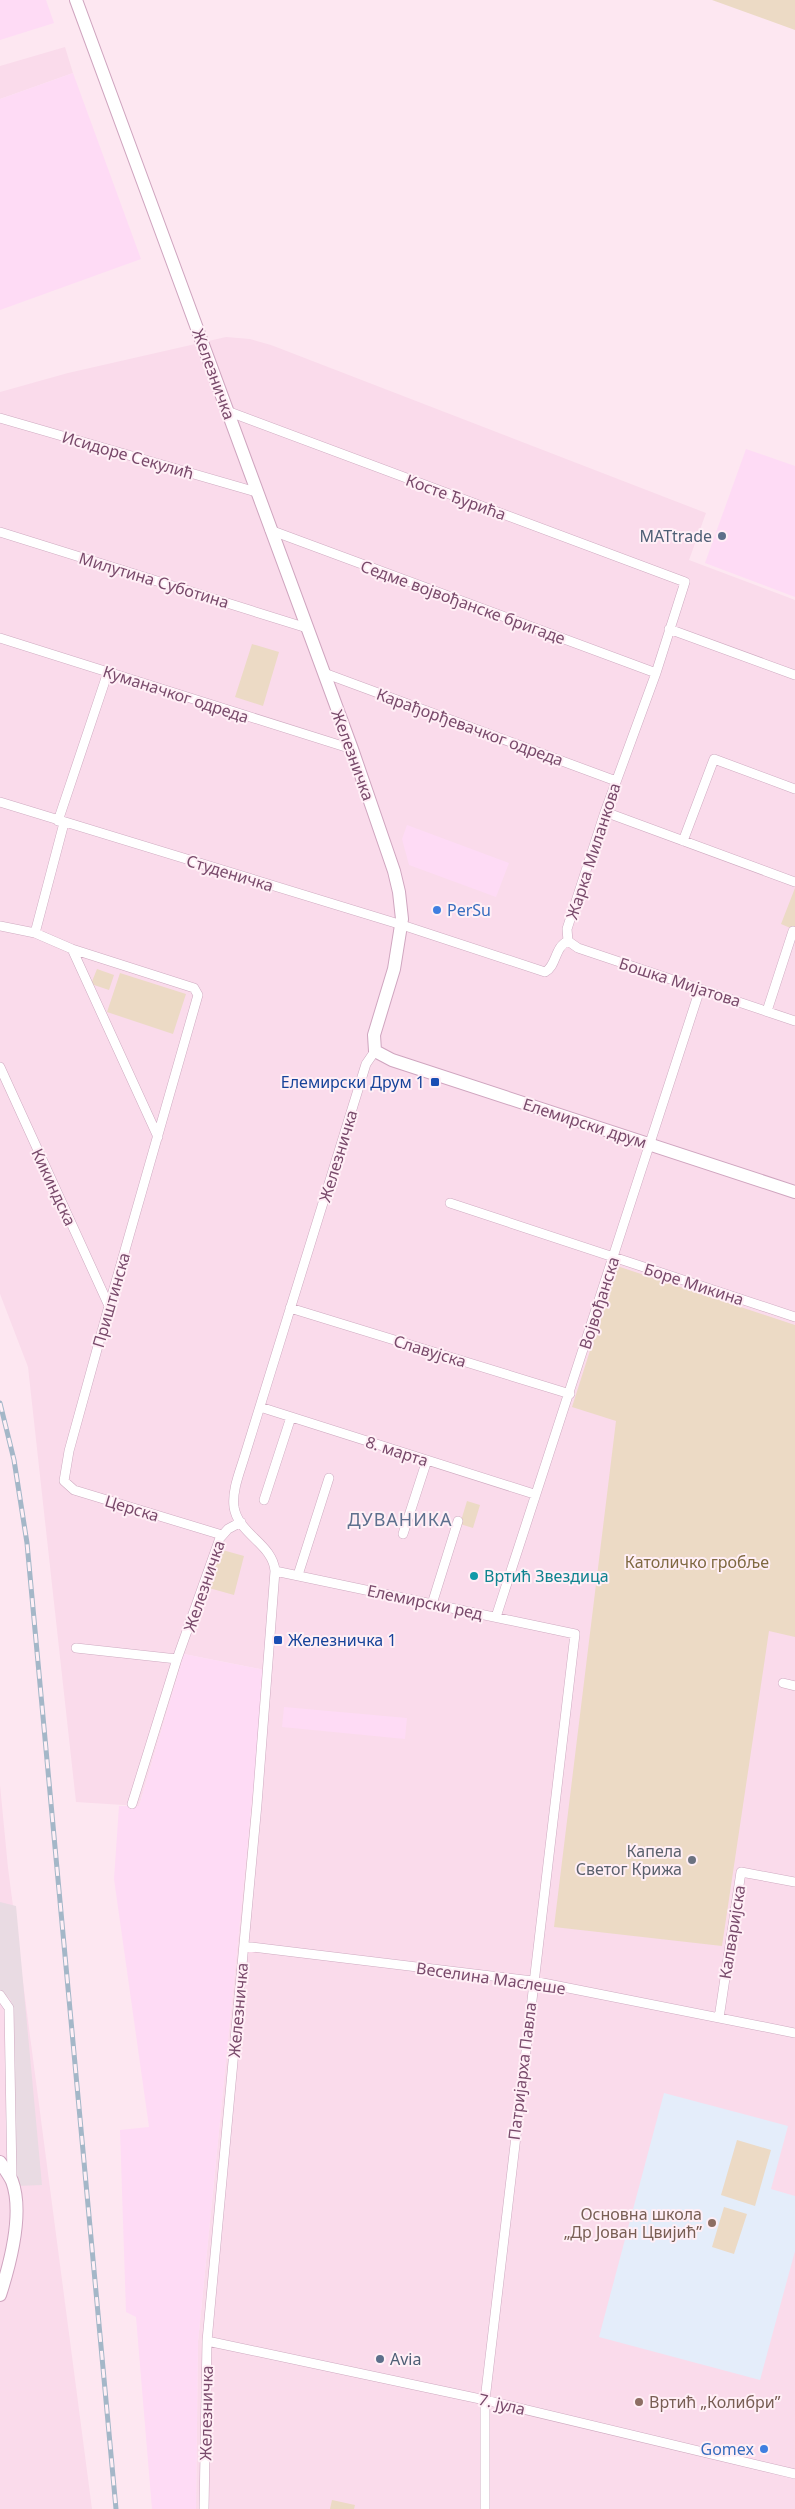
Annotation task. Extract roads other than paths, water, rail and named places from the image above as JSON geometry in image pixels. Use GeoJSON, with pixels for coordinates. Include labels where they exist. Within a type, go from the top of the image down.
{"type":"FeatureCollection","features":[{"type":"Feature","properties":{"kind":"street","name":"Железничка"},"geometry":{"type":"LineString","coordinates":[[76,0],[352,749],[394,871],[399,892],[402,925],[394,969],[374,1035],[375,1051],[366,1064],[235,1491],[234,1507],[241,1522],[269,1554],[274,1571],[244,1946],[207,2341],[204,2509]]}},
{"type":"Feature","properties":{"kind":"street","name":"Косте Ђурића"},"geometry":{"type":"LineString","coordinates":[[227,411],[685,582]]}},
{"type":"Feature","properties":{"kind":"street","name":"Исидоре Секулић"},"geometry":{"type":"LineString","coordinates":[[0,418],[256,492]]}},
{"type":"Feature","properties":{"kind":"street","name":"Седме војвођанске бригаде"},"geometry":{"type":"LineString","coordinates":[[270,530],[656,673]]}},
{"type":"Feature","properties":{"kind":"street","name":"Милутина Суботина"},"geometry":{"type":"LineString","coordinates":[[0,532],[307,628]]}},
{"type":"Feature","properties":{"kind":"street","name":"Жарка Миланкова"},"geometry":{"type":"LineString","coordinates":[[402,925],[544,972],[550,968],[561,945],[568,941],[567,929],[605,812],[656,673],[685,582]]}},
{"type":"Feature","properties":{"kind":"street"},"geometry":{"type":"LineString","coordinates":[[669,629],[795,675]]}},
{"type":"Feature","properties":{"kind":"street","name":"Куманачког одреда"},"geometry":{"type":"LineString","coordinates":[[0,638],[352,749]]}},
{"type":"Feature","properties":{"kind":"street"},"geometry":{"type":"LineString","coordinates":[[0,926],[35,933],[61,822],[108,672]]}},
{"type":"Feature","properties":{"kind":"street","name":"Карађорђевачког одреда"},"geometry":{"type":"LineString","coordinates":[[324,673],[616,781]]}},
{"type":"Feature","properties":{"kind":"street"},"geometry":{"type":"LineString","coordinates":[[683,841],[714,759],[795,789]]}},
{"type":"Feature","properties":{"kind":"street","name":"Студеничка"},"geometry":{"type":"LineString","coordinates":[[0,802],[402,925]]}},
{"type":"Feature","properties":{"kind":"street"},"geometry":{"type":"LineString","coordinates":[[605,812],[795,882]]}},
{"type":"Feature","properties":{"kind":"street"},"geometry":{"type":"LineString","coordinates":[[767,1011],[793,931]]}},
{"type":"Feature","properties":{"kind":"street","name":"Приштинска"},"geometry":{"type":"LineString","coordinates":[[35,933],[72,949],[197,991],[198,1000],[109,1306],[66,1463]]}},
{"type":"Feature","properties":{"kind":"street","name":"Бошка Мијатова"},"geometry":{"type":"LineString","coordinates":[[568,941],[578,948],[795,1021]]}},
{"type":"Feature","properties":{"kind":"street"},"geometry":{"type":"LineString","coordinates":[[72,949],[158,1137]]}},
{"type":"Feature","properties":{"kind":"street","name":"Војвођанска"},"geometry":{"type":"LineString","coordinates":[[496,1617],[534,1494],[570,1394],[700,989]]}},
{"type":"Feature","properties":{"kind":"street","name":"Елемирски друм"},"geometry":{"type":"LineString","coordinates":[[375,1051],[392,1060],[795,1192]]}},
{"type":"Feature","properties":{"kind":"street","name":"Кикиндска"},"geometry":{"type":"LineString","coordinates":[[0,1067],[109,1306]]}},
{"type":"Feature","properties":{"kind":"street","name":"Боре Микина"},"geometry":{"type":"LineString","coordinates":[[450,1203],[795,1317]]}},
{"type":"Feature","properties":{"kind":"street","name":"Славујска"},"geometry":{"type":"LineString","coordinates":[[290,1308],[570,1394]]}},
{"type":"Feature","properties":{"kind":"street","name":"8. марта"},"geometry":{"type":"LineString","coordinates":[[260,1407],[534,1494]]}},
{"type":"Feature","properties":{"kind":"street"},"geometry":{"type":"LineString","coordinates":[[264,1500],[291,1417]]}},
{"type":"Feature","properties":{"kind":"street"},"geometry":{"type":"LineString","coordinates":[[403,1534],[426,1460]]}},
{"type":"Feature","properties":{"kind":"street","name":"Церска"},"geometry":{"type":"LineString","coordinates":[[66,1463],[64,1481],[74,1490],[222,1535]]}},
{"type":"Feature","properties":{"kind":"street"},"geometry":{"type":"LineString","coordinates":[[298,1575],[329,1478]]}},
{"type":"Feature","properties":{"kind":"street"},"geometry":{"type":"LineString","coordinates":[[432,1604],[458,1521]]}},
{"type":"Feature","properties":{"kind":"street","name":"Железничка"},"geometry":{"type":"LineString","coordinates":[[132,1804],[178,1659],[222,1535],[241,1522]]}},
{"type":"Feature","properties":{"kind":"street","name":"Елемирски ред"},"geometry":{"type":"LineString","coordinates":[[274,1571],[575,1634]]}},
{"type":"Feature","properties":{"kind":"street","name":"Патријарха Павла"},"geometry":{"type":"LineString","coordinates":[[484,2509],[485,2400],[532,1981],[575,1634]]}},
{"type":"Feature","properties":{"kind":"street"},"geometry":{"type":"LineString","coordinates":[[76,1648],[178,1659]]}},
{"type":"Feature","properties":{"kind":"street"},"geometry":{"type":"LineString","coordinates":[[783,1683],[795,1686]]}},
{"type":"Feature","properties":{"kind":"street","name":"Калваријска"},"geometry":{"type":"LineString","coordinates":[[719,2018],[741,1872],[795,1882]]}},
{"type":"Feature","properties":{"kind":"street","name":"Веселина Маслеше"},"geometry":{"type":"LineString","coordinates":[[244,1946],[532,1981],[795,2033]]}},
{"type":"Feature","properties":{"kind":"street"},"geometry":{"type":"LineString","coordinates":[[0,1996],[9,2008],[12,2182],[15,2212],[14,2246],[0,2295]]}},
{"type":"Feature","properties":{"kind":"street"},"geometry":{"type":"LineString","coordinates":[[0,2162],[12,2182]]}},
{"type":"Feature","properties":{"kind":"street","name":"7. јула"},"geometry":{"type":"LineString","coordinates":[[207,2341],[485,2400],[795,2474]]}},
{"type":"Feature","properties":{"kind":"railway"},"geometry":{"type":"LineString","coordinates":[[0,1403],[14,1460],[27,1543],[116,2509]]}},
{"type":"Feature","properties":{"kind":"place","name":"MATtrade"},"geometry":{"type":"Point","coordinates":[722,536]}},
{"type":"Feature","properties":{"kind":"place","name":"PerSu"},"geometry":{"type":"Point","coordinates":[437,910]}},
{"type":"Feature","properties":{"kind":"place","name":"Елемирски Друм 1"},"geometry":{"type":"Point","coordinates":[435,1082]}},
{"type":"Feature","properties":{"kind":"place","name":"Вртић Звездица"},"geometry":{"type":"Point","coordinates":[474,1576]}},
{"type":"Feature","properties":{"kind":"place","name":"Железничка 1"},"geometry":{"type":"Point","coordinates":[278,1640]}},
{"type":"Feature","properties":{"kind":"place","name":"Капела Светог Крижа"},"geometry":{"type":"Point","coordinates":[692,1860]}},
{"type":"Feature","properties":{"kind":"place","name":"Основна школа „Др Јован Цвијић”"},"geometry":{"type":"Point","coordinates":[712,2223]}},
{"type":"Feature","properties":{"kind":"place","name":"Avia"},"geometry":{"type":"Point","coordinates":[380,2359]}},
{"type":"Feature","properties":{"kind":"place","name":"Вртић „Колибри”"},"geometry":{"type":"Point","coordinates":[639,2402]}},
{"type":"Feature","properties":{"kind":"place","name":"Gomex"},"geometry":{"type":"Point","coordinates":[764,2449]}},
{"type":"Feature","properties":{"kind":"district","name":"ДУВАНИКА"},"geometry":{"type":"Point","coordinates":[400,1520]}},
{"type":"Feature","properties":{"kind":"park label","name":"Католичко гробље"},"geometry":{"type":"Point","coordinates":[697,1562]}}]}
